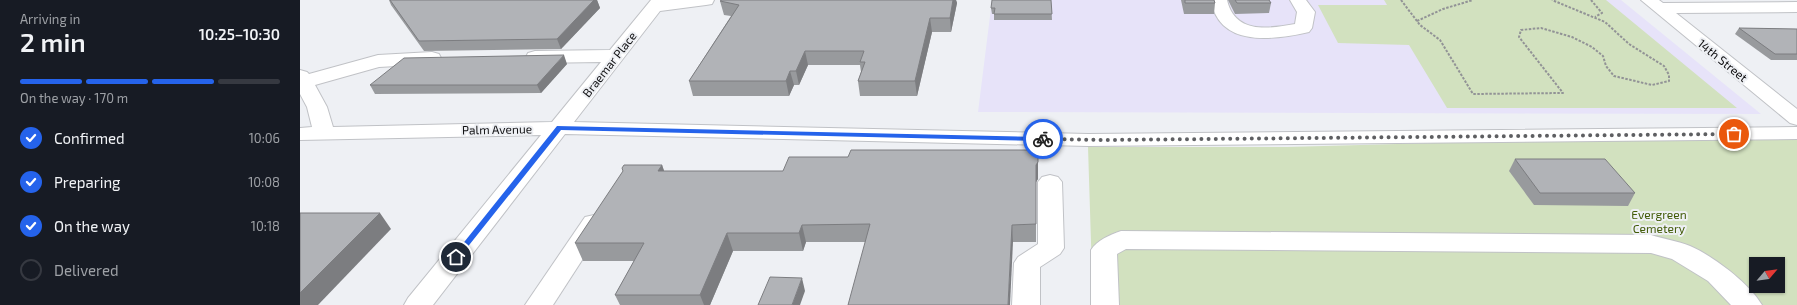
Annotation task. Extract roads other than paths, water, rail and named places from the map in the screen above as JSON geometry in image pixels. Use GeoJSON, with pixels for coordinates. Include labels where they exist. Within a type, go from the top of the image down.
{"type":"FeatureCollection","features":[{"type":"Feature","properties":{"kind":"street"},"geometry":{"type":"LineString","coordinates":[[657,4],[706,0]]}},
{"type":"Feature","properties":{"kind":"street"},"geometry":{"type":"LineString","coordinates":[[1219,0],[1223,15],[1240,30],[1255,34],[1303,28],[1306,12],[1298,0]]}},
{"type":"Feature","properties":{"kind":"street","name":"Braemar Place"},"geometry":{"type":"LineString","coordinates":[[418,305],[657,4]]}},
{"type":"Feature","properties":{"kind":"street"},"geometry":{"type":"LineString","coordinates":[[1654,4],[1797,7]]}},
{"type":"Feature","properties":{"kind":"street","name":"14th Street"},"geometry":{"type":"LineString","coordinates":[[1654,4],[1797,119]]}},
{"type":"Feature","properties":{"kind":"street"},"geometry":{"type":"LineString","coordinates":[[520,57],[615,56]]}},
{"type":"Feature","properties":{"kind":"street"},"geometry":{"type":"LineString","coordinates":[[324,133],[317,107],[302,79],[378,61],[450,58]]}},
{"type":"Feature","properties":{"kind":"street","name":"Palm Avenue"},"geometry":{"type":"LineString","coordinates":[[300,134],[559,128],[1088,140],[1797,133]]}},
{"type":"Feature","properties":{"kind":"street"},"geometry":{"type":"LineString","coordinates":[[1026,305],[1028,263],[1051,248],[1050,182]]}},
{"type":"Feature","properties":{"kind":"street"},"geometry":{"type":"LineString","coordinates":[[539,305],[604,207]]}},
{"type":"Feature","properties":{"kind":"street"},"geometry":{"type":"LineString","coordinates":[[1105,305],[1104,250],[1121,240],[1651,244],[1681,252],[1717,274],[1748,305]]}},
{"type":"Feature","properties":{"kind":"park label","name":"Evergreen Cemetery"},"geometry":{"type":"Point","coordinates":[1659,221]}}]}
